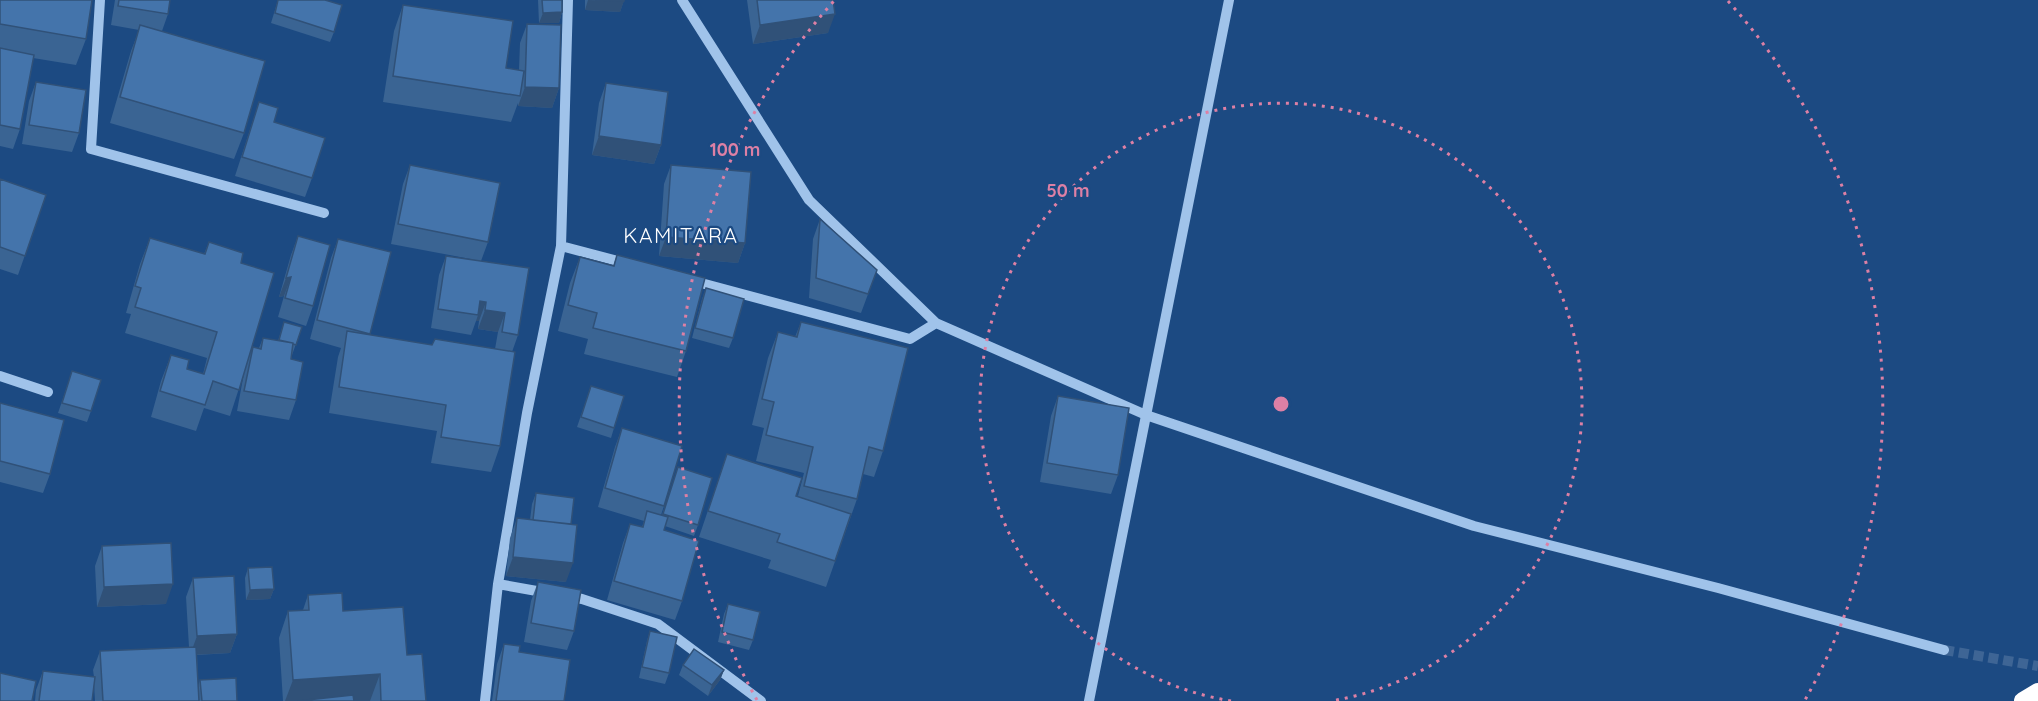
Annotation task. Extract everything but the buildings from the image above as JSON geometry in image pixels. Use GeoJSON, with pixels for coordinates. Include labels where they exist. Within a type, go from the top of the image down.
{"type":"FeatureCollection","features":[{"type":"Feature","properties":{"kind":"highway"},"geometry":{"type":"LineString","coordinates":[[2023,701],[2038,692]]}},
{"type":"Feature","properties":{"kind":"street"},"geometry":{"type":"LineString","coordinates":[[100,0],[91,149],[324,213]]}},
{"type":"Feature","properties":{"kind":"street"},"geometry":{"type":"LineString","coordinates":[[485,701],[498,584],[527,412],[561,246],[568,0]]}},
{"type":"Feature","properties":{"kind":"street"},"geometry":{"type":"LineString","coordinates":[[682,0],[809,200],[936,323],[1146,415],[1474,526],[1718,588],[1944,650]]}},
{"type":"Feature","properties":{"kind":"street"},"geometry":{"type":"LineString","coordinates":[[1089,701],[1229,0]]}},
{"type":"Feature","properties":{"kind":"street"},"geometry":{"type":"LineString","coordinates":[[561,246],[640,267]]}},
{"type":"Feature","properties":{"kind":"street"},"geometry":{"type":"LineString","coordinates":[[674,276],[910,339],[936,323]]}},
{"type":"Feature","properties":{"kind":"street"},"geometry":{"type":"LineString","coordinates":[[0,376],[48,392]]}},
{"type":"Feature","properties":{"kind":"street"},"geometry":{"type":"LineString","coordinates":[[498,584],[582,599],[658,624],[761,701]]}},
{"type":"Feature","properties":{"kind":"tunnel"},"geometry":{"type":"LineString","coordinates":[[1944,650],[2038,666]]}},
{"type":"Feature","properties":{"kind":"district","name":"KAMITARA"},"geometry":{"type":"Point","coordinates":[681,235]}}]}
